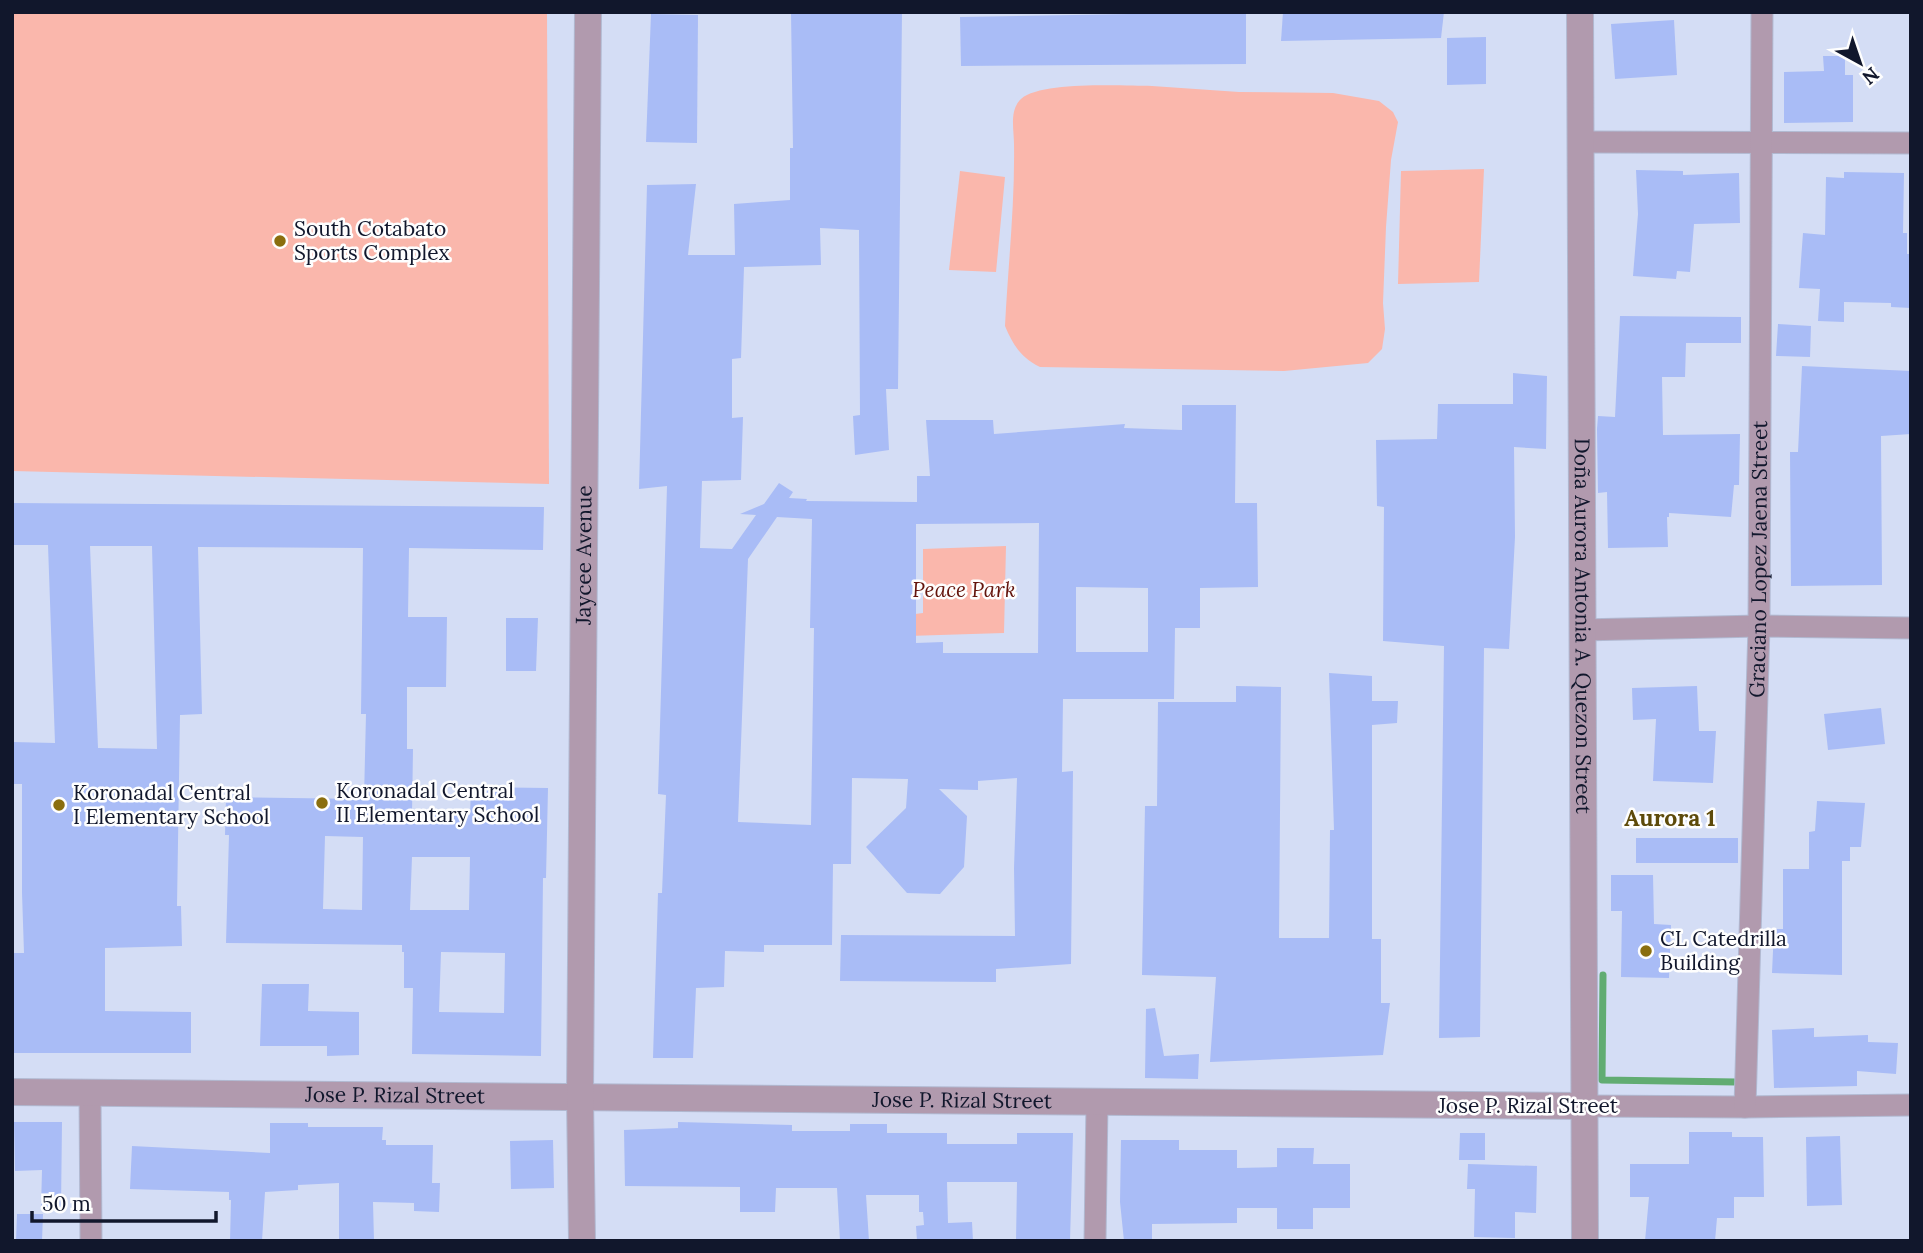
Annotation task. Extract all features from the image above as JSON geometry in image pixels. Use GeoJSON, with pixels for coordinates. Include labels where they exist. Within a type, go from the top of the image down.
{"type":"FeatureCollection","features":[{"type":"Feature","properties":{"kind":"street","name":"Jaycee Avenue"},"geometry":{"type":"LineString","coordinates":[[582,1241],[580,1097],[588,12]]}},
{"type":"Feature","properties":{"kind":"street","name":"Doña Aurora Antonia A. Quezon Street"},"geometry":{"type":"LineString","coordinates":[[1580,12],[1585,1241]]}},
{"type":"Feature","properties":{"kind":"street","name":"Graciano Lopez Jaena Street"},"geometry":{"type":"LineString","coordinates":[[1745,1107],[1759,626],[1762,12]]}},
{"type":"Feature","properties":{"kind":"street"},"geometry":{"type":"LineString","coordinates":[[1581,142],[1911,143]]}},
{"type":"Feature","properties":{"kind":"street"},"geometry":{"type":"LineString","coordinates":[[1581,630],[1759,626],[1911,628]]}},
{"type":"Feature","properties":{"kind":"street","name":"Jose P. Rizal Street"},"geometry":{"type":"LineString","coordinates":[[12,1092],[1097,1103],[1745,1107],[1911,1105]]}},
{"type":"Feature","properties":{"kind":"street"},"geometry":{"type":"LineString","coordinates":[[90,1093],[91,1241]]}},
{"type":"Feature","properties":{"kind":"street"},"geometry":{"type":"LineString","coordinates":[[1095,1241],[1097,1103]]}},
{"type":"Feature","properties":{"kind":"green space","name":"South Cotabato Sports Complex"},"geometry":{"type":"Polygon","coordinates":[[[12,12],[547,12],[549,484],[12,471],[12,12]]]}},
{"type":"Feature","properties":{"kind":"green space"},"geometry":{"type":"Polygon","coordinates":[[[1104,85],[1239,92],[1333,93],[1379,101],[1393,112],[1398,122],[1391,160],[1386,227],[1383,303],[1385,329],[1382,349],[1368,363],[1284,371],[1040,367],[1018,350],[1005,326],[1013,190],[1013,120],[1017,104],[1031,93],[1046,89],[1104,85]]]}},
{"type":"Feature","properties":{"kind":"green space"},"geometry":{"type":"Polygon","coordinates":[[[1484,169],[1479,282],[1398,284],[1401,171],[1484,169]]]}},
{"type":"Feature","properties":{"kind":"green space"},"geometry":{"type":"Polygon","coordinates":[[[960,171],[1005,177],[996,272],[949,270],[960,171]]]}},
{"type":"Feature","properties":{"kind":"green space","name":"Peace Park"},"geometry":{"type":"Polygon","coordinates":[[[1006,546],[1004,633],[908,636],[907,615],[923,613],[923,549],[1006,546]]]}},
{"type":"Feature","properties":{"kind":"building"},"geometry":{"type":"Polygon","coordinates":[[[791,12],[902,12],[898,389],[886,389],[889,450],[855,455],[853,416],[860,415],[859,230],[820,228],[821,265],[744,267],[741,358],[732,359],[732,418],[743,417],[741,480],[702,481],[700,548],[732,549],[756,515],[740,514],[764,504],[779,483],[793,492],[789,498],[807,499],[806,501],[917,502],[917,476],[930,476],[926,420],[993,420],[994,434],[1125,424],[1124,428],[1182,430],[1182,405],[1236,405],[1235,503],[1257,503],[1258,587],[1200,588],[1200,628],[1175,628],[1174,699],[1063,699],[1062,772],[1073,771],[1071,964],[996,969],[996,982],[840,981],[841,935],[1015,936],[1017,778],[978,781],[978,790],[939,789],[967,816],[964,867],[940,894],[907,893],[866,847],[906,808],[908,779],[852,778],[851,864],[833,864],[832,945],[764,945],[764,952],[725,951],[724,987],[696,988],[693,1058],[653,1058],[658,893],[662,893],[666,795],[658,794],[667,486],[639,489],[647,185],[696,184],[688,255],[735,255],[734,204],[790,200],[790,148],[793,148],[791,12]],[[777,517],[748,559],[738,822],[811,825],[814,628],[810,628],[812,519],[777,517]],[[1039,523],[916,524],[916,643],[943,642],[943,653],[1038,653],[1039,523]],[[1076,587],[1076,652],[1148,652],[1148,588],[1076,587]]]}},
{"type":"Feature","properties":{"kind":"building"},"geometry":{"type":"Polygon","coordinates":[[[1246,12],[1246,64],[961,66],[960,17],[1246,12]]]}},
{"type":"Feature","properties":{"kind":"building"},"geometry":{"type":"Polygon","coordinates":[[[1283,12],[1444,12],[1441,38],[1281,41],[1283,12]]]}},
{"type":"Feature","properties":{"kind":"building"},"geometry":{"type":"Polygon","coordinates":[[[651,14],[698,15],[697,143],[646,142],[651,14]]]}},
{"type":"Feature","properties":{"kind":"building"},"geometry":{"type":"Polygon","coordinates":[[[1674,20],[1677,75],[1615,79],[1611,24],[1674,20]]]}},
{"type":"Feature","properties":{"kind":"building"},"geometry":{"type":"Polygon","coordinates":[[[1486,37],[1486,84],[1447,85],[1447,38],[1486,37]]]}},
{"type":"Feature","properties":{"kind":"building"},"geometry":{"type":"Polygon","coordinates":[[[1823,56],[1845,56],[1845,75],[1853,75],[1853,122],[1784,123],[1784,72],[1824,71],[1823,56]]]}},
{"type":"Feature","properties":{"kind":"building"},"geometry":{"type":"Polygon","coordinates":[[[1636,170],[1683,171],[1683,175],[1739,173],[1740,223],[1694,224],[1690,272],[1677,271],[1676,279],[1633,276],[1638,214],[1636,170]]]}},
{"type":"Feature","properties":{"kind":"building"},"geometry":{"type":"Polygon","coordinates":[[[1844,172],[1904,173],[1903,233],[1907,233],[1907,254],[1911,254],[1911,308],[1891,307],[1891,303],[1844,302],[1844,322],[1818,321],[1820,289],[1799,288],[1803,233],[1825,235],[1826,177],[1844,178],[1844,172]]]}},
{"type":"Feature","properties":{"kind":"building"},"geometry":{"type":"Polygon","coordinates":[[[1620,316],[1741,317],[1741,343],[1686,343],[1685,377],[1662,377],[1663,435],[1740,434],[1739,485],[1734,485],[1731,517],[1669,513],[1668,547],[1608,548],[1607,492],[1598,493],[1597,429],[1598,416],[1615,417],[1620,316]]]}},
{"type":"Feature","properties":{"kind":"building"},"geometry":{"type":"Polygon","coordinates":[[[1778,324],[1811,326],[1810,357],[1776,356],[1778,324]]]}},
{"type":"Feature","properties":{"kind":"building"},"geometry":{"type":"Polygon","coordinates":[[[1802,366],[1911,371],[1911,434],[1881,436],[1882,585],[1791,586],[1790,452],[1798,452],[1802,366]]]}},
{"type":"Feature","properties":{"kind":"building"},"geometry":{"type":"Polygon","coordinates":[[[1513,373],[1547,376],[1546,449],[1514,447],[1515,537],[1509,649],[1484,648],[1480,1037],[1439,1038],[1444,646],[1383,641],[1384,507],[1377,506],[1376,440],[1437,439],[1438,404],[1513,404],[1513,373]]]}},
{"type":"Feature","properties":{"kind":"building"},"geometry":{"type":"Polygon","coordinates":[[[12,503],[544,507],[543,550],[409,548],[408,617],[447,617],[446,687],[407,687],[407,749],[413,749],[412,814],[470,815],[471,787],[548,788],[546,878],[543,878],[541,1056],[412,1054],[413,988],[404,988],[402,945],[226,943],[229,835],[225,835],[226,797],[364,799],[366,714],[361,714],[363,548],[198,547],[202,714],[180,715],[177,906],[181,906],[182,946],[105,948],[105,1011],[191,1012],[191,1053],[12,1053],[12,953],[24,953],[22,784],[12,784],[12,742],[55,743],[48,545],[12,545],[12,503]],[[90,546],[98,748],[157,749],[152,546],[90,546]],[[325,836],[323,909],[362,910],[363,837],[325,836]],[[412,857],[410,910],[469,910],[470,857],[412,857]],[[441,952],[439,1012],[504,1013],[505,953],[441,952]]]}},
{"type":"Feature","properties":{"kind":"building"},"geometry":{"type":"Polygon","coordinates":[[[506,618],[538,618],[536,671],[506,671],[506,618]]]}},
{"type":"Feature","properties":{"kind":"building"},"geometry":{"type":"Polygon","coordinates":[[[1329,673],[1372,676],[1372,701],[1398,701],[1397,723],[1372,725],[1372,939],[1381,939],[1381,1003],[1390,1003],[1383,1055],[1210,1062],[1216,977],[1142,975],[1145,806],[1157,806],[1158,702],[1236,702],[1236,686],[1281,687],[1279,938],[1329,938],[1330,830],[1334,830],[1329,673]]]}},
{"type":"Feature","properties":{"kind":"building"},"geometry":{"type":"Polygon","coordinates":[[[1697,686],[1699,731],[1716,731],[1713,783],[1653,781],[1656,719],[1633,720],[1632,688],[1697,686]]]}},
{"type":"Feature","properties":{"kind":"building"},"geometry":{"type":"Polygon","coordinates":[[[1881,708],[1885,744],[1828,750],[1824,714],[1881,708]]]}},
{"type":"Feature","properties":{"kind":"building"},"geometry":{"type":"Polygon","coordinates":[[[1817,801],[1865,803],[1861,847],[1850,847],[1850,861],[1842,861],[1842,975],[1772,973],[1774,929],[1783,929],[1783,869],[1809,869],[1809,832],[1815,831],[1817,801]]]}},
{"type":"Feature","properties":{"kind":"building"},"geometry":{"type":"Polygon","coordinates":[[[1636,838],[1738,838],[1738,863],[1636,863],[1636,838]]]}},
{"type":"Feature","properties":{"kind":"building"},"geometry":{"type":"Polygon","coordinates":[[[1611,875],[1653,875],[1654,924],[1671,925],[1669,978],[1621,977],[1622,911],[1611,911],[1611,875]]]}},
{"type":"Feature","properties":{"kind":"building"},"geometry":{"type":"Polygon","coordinates":[[[262,984],[309,984],[308,1011],[359,1012],[359,1055],[327,1056],[327,1046],[260,1046],[262,984]]]}},
{"type":"Feature","properties":{"kind":"building"},"geometry":{"type":"Polygon","coordinates":[[[1155,1008],[1164,1056],[1199,1054],[1198,1079],[1145,1078],[1146,1009],[1155,1008]]]}},
{"type":"Feature","properties":{"kind":"building"},"geometry":{"type":"Polygon","coordinates":[[[1814,1028],[1814,1037],[1868,1035],[1868,1042],[1898,1043],[1896,1074],[1857,1071],[1857,1086],[1774,1088],[1772,1030],[1814,1028]]]}},
{"type":"Feature","properties":{"kind":"building"},"geometry":{"type":"Polygon","coordinates":[[[14,1122],[62,1122],[61,1208],[41,1208],[42,1170],[15,1171],[14,1122]]]}},
{"type":"Feature","properties":{"kind":"building"},"geometry":{"type":"Polygon","coordinates":[[[678,1122],[792,1125],[792,1131],[850,1131],[850,1124],[887,1124],[887,1133],[947,1133],[947,1144],[1017,1144],[1017,1133],[1073,1133],[1070,1241],[1016,1241],[1017,1182],[947,1182],[948,1223],[972,1222],[973,1241],[917,1241],[916,1226],[924,1225],[923,1212],[919,1212],[919,1195],[866,1195],[869,1241],[840,1241],[837,1188],[776,1188],[775,1212],[740,1212],[740,1187],[625,1186],[624,1130],[678,1128],[678,1122]]]}},
{"type":"Feature","properties":{"kind":"building"},"geometry":{"type":"Polygon","coordinates":[[[270,1123],[308,1123],[308,1127],[383,1127],[382,1140],[386,1140],[386,1145],[433,1145],[432,1183],[440,1183],[439,1212],[414,1211],[414,1203],[373,1202],[374,1241],[339,1241],[339,1183],[298,1185],[298,1190],[265,1192],[262,1241],[230,1241],[229,1192],[130,1189],[132,1146],[270,1153],[270,1123]]]}},
{"type":"Feature","properties":{"kind":"building"},"geometry":{"type":"Polygon","coordinates":[[[1689,1132],[1732,1132],[1732,1137],[1763,1137],[1764,1197],[1734,1197],[1734,1218],[1717,1218],[1715,1241],[1645,1241],[1649,1197],[1630,1197],[1630,1164],[1689,1164],[1689,1132]]]}},
{"type":"Feature","properties":{"kind":"building"},"geometry":{"type":"Polygon","coordinates":[[[1460,1133],[1485,1133],[1485,1160],[1459,1160],[1460,1133]]]}},
{"type":"Feature","properties":{"kind":"building"},"geometry":{"type":"Polygon","coordinates":[[[1840,1136],[1842,1205],[1807,1206],[1806,1137],[1840,1136]]]}},
{"type":"Feature","properties":{"kind":"building"},"geometry":{"type":"Polygon","coordinates":[[[553,1140],[554,1188],[511,1189],[510,1141],[553,1140]]]}},
{"type":"Feature","properties":{"kind":"building"},"geometry":{"type":"Polygon","coordinates":[[[1121,1140],[1179,1140],[1179,1150],[1237,1150],[1237,1168],[1277,1167],[1277,1148],[1314,1148],[1313,1164],[1350,1164],[1350,1208],[1313,1208],[1313,1229],[1277,1229],[1277,1208],[1237,1208],[1237,1223],[1152,1224],[1152,1241],[1124,1241],[1120,1202],[1121,1140]]]}},
{"type":"Feature","properties":{"kind":"building"},"geometry":{"type":"Polygon","coordinates":[[[1468,1164],[1537,1166],[1536,1213],[1515,1212],[1515,1238],[1474,1237],[1475,1189],[1467,1189],[1468,1164]]]}},
{"type":"Feature","properties":{"kind":"building"},"geometry":{"type":"Polygon","coordinates":[[[17,1214],[43,1214],[42,1241],[16,1241],[17,1214]]]}},
{"type":"Feature","properties":{"kind":"waterway"},"geometry":{"type":"LineString","coordinates":[[1603,975],[1602,1080],[1736,1082]]}},
{"type":"Feature","properties":{"kind":"place","name":"South Cotabato Sports Complex"},"geometry":{"type":"Point","coordinates":[280,241]}},
{"type":"Feature","properties":{"kind":"place","name":"Koronadal Central II Elementary School"},"geometry":{"type":"Point","coordinates":[322,803]}},
{"type":"Feature","properties":{"kind":"place","name":"Koronadal Central I Elementary School"},"geometry":{"type":"Point","coordinates":[59,805]}},
{"type":"Feature","properties":{"kind":"place","name":"CL Catedrilla Building"},"geometry":{"type":"Point","coordinates":[1646,951]}},
{"type":"Feature","properties":{"kind":"district","name":"Aurora 1"},"geometry":{"type":"Point","coordinates":[1670,818]}}]}
